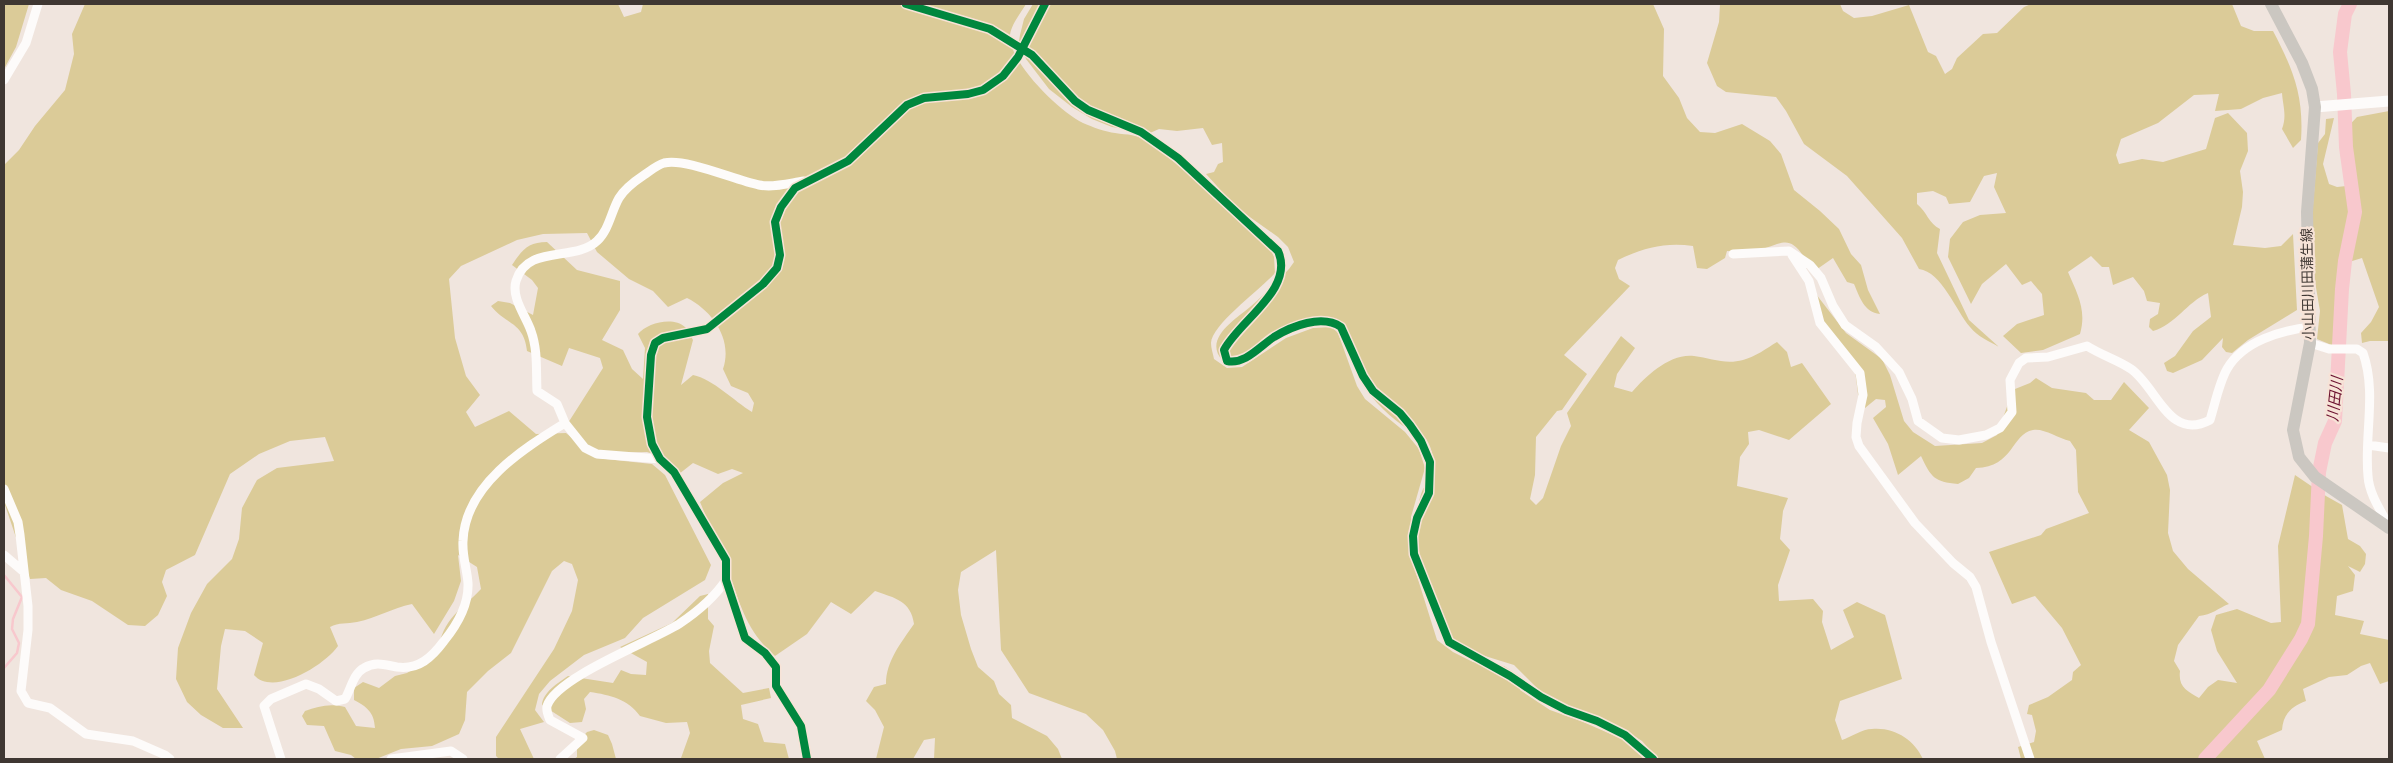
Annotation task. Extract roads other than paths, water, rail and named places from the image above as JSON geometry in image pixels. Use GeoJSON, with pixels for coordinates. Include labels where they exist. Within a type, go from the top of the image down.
{"type":"FeatureCollection","features":[{"type":"Feature","properties":{"kind":"main road","name":"小山田川田蒲生線"},"geometry":{"type":"LineString","coordinates":[[2271,4],[2302,63],[2319,107],[2307,212],[2310,343],[2293,430],[2296,448],[2307,470],[2327,486],[2371,513],[2389,527]]}},
{"type":"Feature","properties":{"kind":"street"},"geometry":{"type":"LineString","coordinates":[[4,80],[26,44],[38,4]]}},
{"type":"Feature","properties":{"kind":"street"},"geometry":{"type":"LineString","coordinates":[[906,4],[990,30],[1032,55],[1075,101],[1088,110],[1141,132],[1178,158],[1278,251],[1282,260],[1281,274],[1276,286],[1264,303],[1230,339],[1224,350],[1227,360],[1234,362],[1249,356],[1275,336],[1305,324],[1325,321],[1334,322],[1341,327],[1363,376],[1373,391],[1410,425],[1430,462],[1429,493],[1417,518],[1414,554],[1449,642],[1510,676],[1541,697],[1625,735],[1653,759]]}},
{"type":"Feature","properties":{"kind":"street"},"geometry":{"type":"LineString","coordinates":[[807,759],[801,726],[776,686],[776,666],[765,653],[745,638],[726,580],[726,560],[674,472],[660,459],[652,444],[647,418],[651,354],[655,343],[664,338],[707,329],[763,284],[777,268],[780,255],[775,222],[781,207],[795,188],[848,161],[907,105],[924,98],[968,94],[982,90],[1003,76],[1022,49],[1045,4]]}},
{"type":"Feature","properties":{"kind":"street"},"geometry":{"type":"LineString","coordinates":[[2319,107],[2389,101]]}},
{"type":"Feature","properties":{"kind":"street"},"geometry":{"type":"LineString","coordinates":[[660,459],[653,457],[627,458],[597,454],[585,448],[565,422],[556,404],[537,391],[532,332],[515,293],[516,282],[528,263],[549,255],[577,251],[596,243],[604,234],[620,196],[631,184],[664,163],[698,167],[760,185],[770,186],[811,180]]}},
{"type":"Feature","properties":{"kind":"street"},"geometry":{"type":"LineString","coordinates":[[1789,250],[1809,282],[1820,323],[1835,344],[1849,356],[1860,373],[1863,395],[1857,423],[1856,437],[1859,446],[1915,523],[1970,577],[1976,587],[2030,759]]}},
{"type":"Feature","properties":{"kind":"street"},"geometry":{"type":"LineString","coordinates":[[1733,254],[1789,250],[1818,273],[1833,306],[1845,325],[1876,347],[1899,372],[1912,399],[1918,421],[1942,438],[1970,439],[1986,436],[2000,428],[2012,412],[2010,380],[2019,363],[2026,358],[2048,357],[2087,346],[2132,370],[2166,413],[2186,425],[2199,426],[2210,420],[2228,368],[2243,350],[2290,329],[2311,327]]}},
{"type":"Feature","properties":{"kind":"street"},"geometry":{"type":"LineString","coordinates":[[2310,343],[2329,349],[2357,349],[2363,353],[2369,382],[2368,478],[2375,499],[2389,527]]}},
{"type":"Feature","properties":{"kind":"street"},"geometry":{"type":"LineString","coordinates":[[280,759],[264,706],[270,699],[306,684],[319,689],[336,701],[345,699],[355,677],[364,668],[378,663],[399,667],[422,664],[443,643],[463,611],[467,594],[463,540],[472,507],[490,479],[530,445],[565,422]]}},
{"type":"Feature","properties":{"kind":"street"},"geometry":{"type":"LineString","coordinates":[[2368,445],[2389,448]]}},
{"type":"Feature","properties":{"kind":"street"},"geometry":{"type":"LineString","coordinates":[[4,489],[18,522],[24,572],[28,630],[21,691],[28,702],[50,708],[86,734],[133,741],[170,759]]}},
{"type":"Feature","properties":{"kind":"street"},"geometry":{"type":"LineString","coordinates":[[4,555],[24,572]]}},
{"type":"Feature","properties":{"kind":"street"},"geometry":{"type":"LineString","coordinates":[[560,759],[584,738],[550,720],[547,711],[548,704],[554,695],[578,677],[679,624],[715,596],[726,580]]}},
{"type":"Feature","properties":{"kind":"street"},"geometry":{"type":"LineString","coordinates":[[391,759],[451,751],[464,759]]}},
{"type":"Feature","properties":{"kind":"waterway","name":"川田川"},"geometry":{"type":"LineString","coordinates":[[2205,759],[2269,690],[2301,639],[2308,624],[2316,536],[2319,472],[2325,443],[2335,421],[2342,289],[2345,261],[2355,212],[2346,147],[2340,52],[2345,14],[2350,4]]}},
{"type":"Feature","properties":{"kind":"waterway"},"geometry":{"type":"LineString","coordinates":[[4,575],[22,597],[13,619],[12,629],[19,643],[17,653],[4,668]]}}]}
